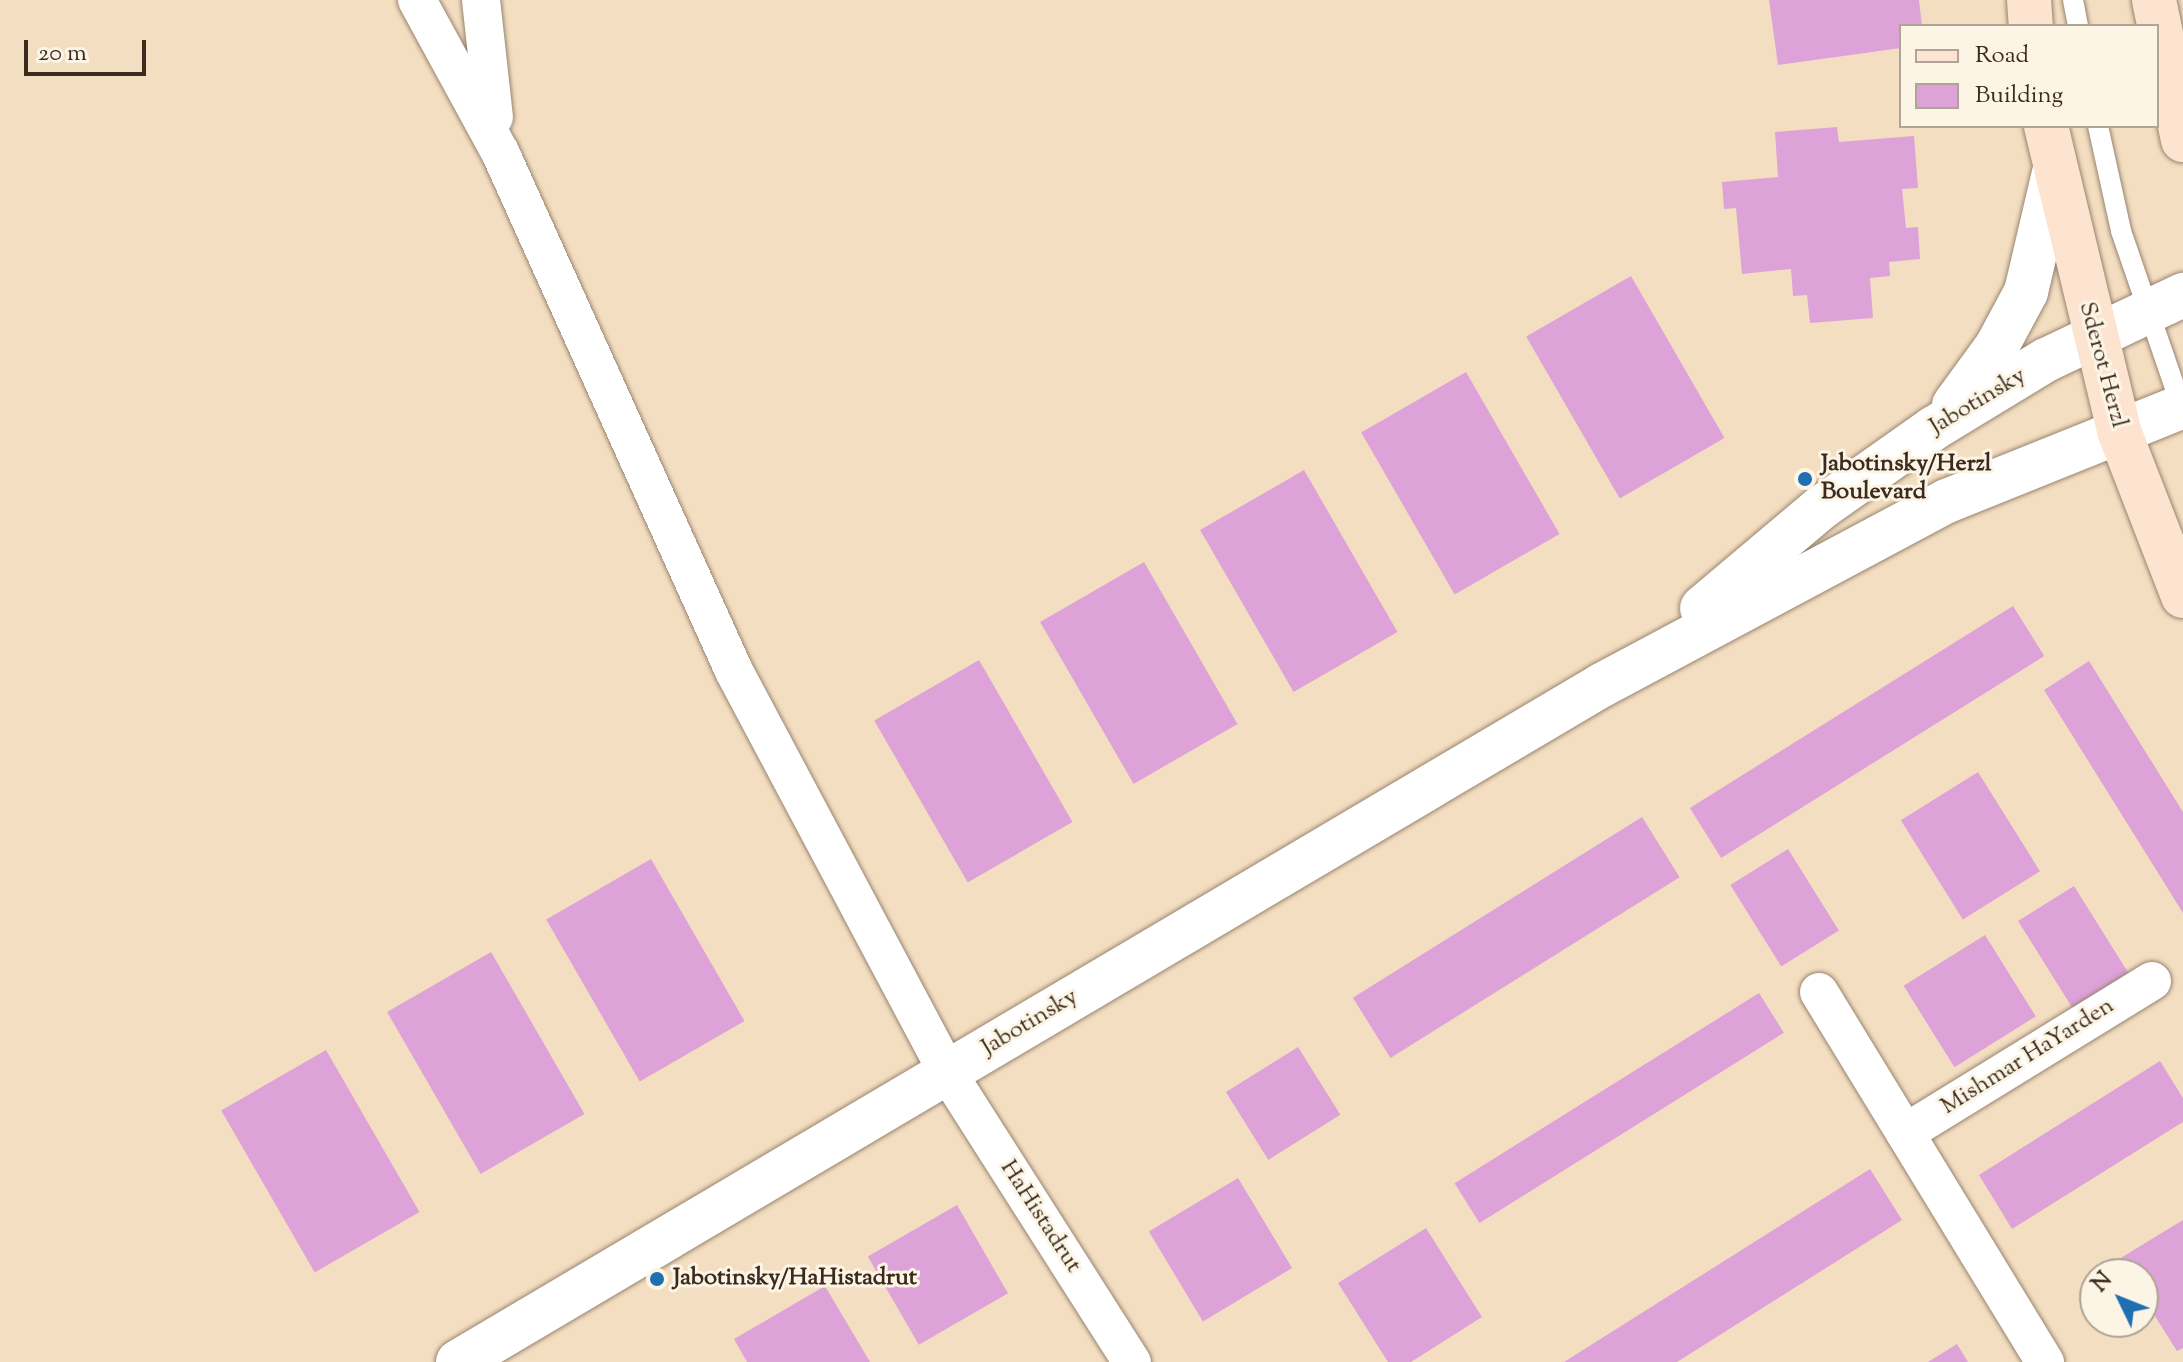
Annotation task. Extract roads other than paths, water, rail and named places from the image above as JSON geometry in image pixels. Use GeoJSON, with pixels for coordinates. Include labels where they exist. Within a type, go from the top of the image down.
{"type":"FeatureCollection","features":[{"type":"Feature","properties":{"kind":"main road"},"geometry":{"type":"LineString","coordinates":[[2029,0],[2031,24]]}},
{"type":"Feature","properties":{"kind":"main road"},"geometry":{"type":"LineString","coordinates":[[2154,0],[2159,24]]}},
{"type":"Feature","properties":{"kind":"main road"},"geometry":{"type":"LineString","coordinates":[[2159,24],[2183,140]]}},
{"type":"Feature","properties":{"kind":"main road","name":"Sderot Herzl"},"geometry":{"type":"LineString","coordinates":[[2046,128],[2093,337],[2119,431],[2183,596]]}},
{"type":"Feature","properties":{"kind":"street"},"geometry":{"type":"LineString","coordinates":[[417,0],[500,152]]}},
{"type":"Feature","properties":{"kind":"street"},"geometry":{"type":"LineString","coordinates":[[481,0],[500,152]]}},
{"type":"Feature","properties":{"kind":"street","name":"HaHistadrut"},"geometry":{"type":"LineString","coordinates":[[500,152],[681,563],[947,1072],[1132,1362]]}},
{"type":"Feature","properties":{"kind":"street"},"geometry":{"type":"LineString","coordinates":[[1934,428],[1997,346],[2026,292],[2054,173]]}},
{"type":"Feature","properties":{"kind":"street","name":"Jabotinsky"},"geometry":{"type":"LineString","coordinates":[[1602,685],[1822,507],[1934,428],[2093,337],[2165,303]]}},
{"type":"Feature","properties":{"kind":"street","name":"Jabotinsky"},"geometry":{"type":"LineString","coordinates":[[458,1362],[1602,685],[1934,508],[2119,431],[2180,396]]}},
{"type":"Feature","properties":{"kind":"street","name":"Mishmar HaYarden"},"geometry":{"type":"LineString","coordinates":[[1905,1133],[2152,981]]}},
{"type":"Feature","properties":{"kind":"street"},"geometry":{"type":"LineString","coordinates":[[1819,992],[2045,1362]]}},
{"type":"Feature","properties":{"kind":"lane"},"geometry":{"type":"LineString","coordinates":[[2073,0],[2078,24]]}},
{"type":"Feature","properties":{"kind":"lane"},"geometry":{"type":"LineString","coordinates":[[2086,0],[2086,24]]}},
{"type":"Feature","properties":{"kind":"lane"},"geometry":{"type":"LineString","coordinates":[[2098,128],[2121,231],[2165,303],[2180,396]]}},
{"type":"Feature","properties":{"kind":"place","name":"Jabotinsky/Herzl Boulevard"},"geometry":{"type":"Point","coordinates":[1805,479]}},
{"type":"Feature","properties":{"kind":"place","name":"Jabotinsky/HaHistadrut"},"geometry":{"type":"Point","coordinates":[657,1279]}}]}
